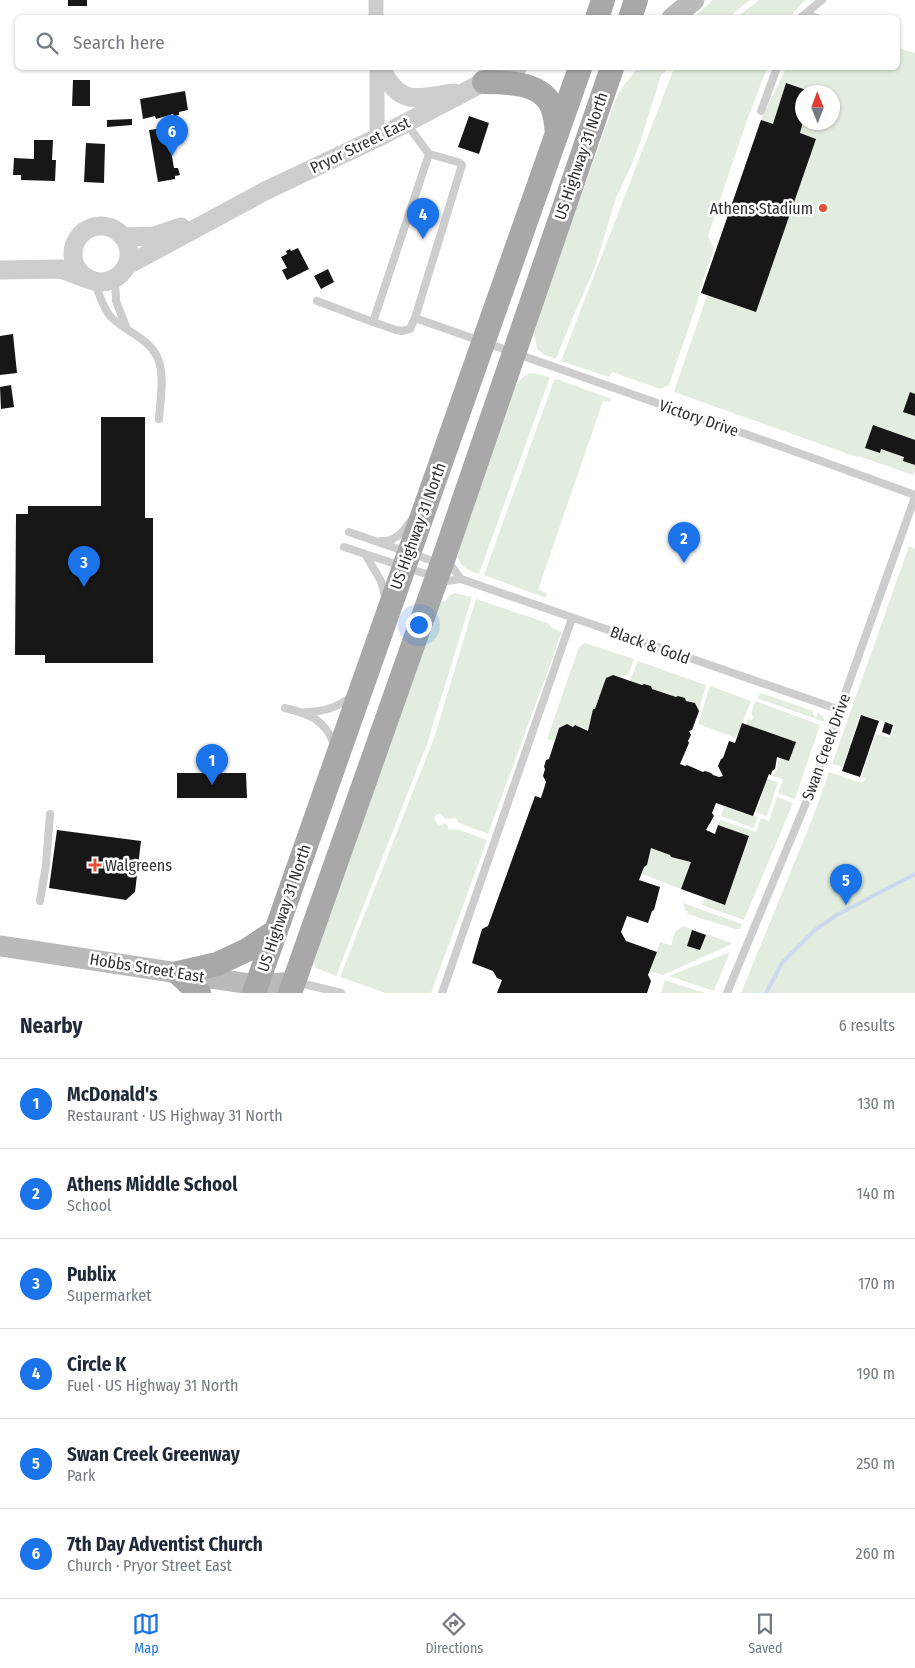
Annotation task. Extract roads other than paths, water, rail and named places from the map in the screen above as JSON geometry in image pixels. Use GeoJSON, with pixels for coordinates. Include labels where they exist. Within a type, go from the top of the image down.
{"type":"FeatureCollection","features":[{"type":"Feature","properties":{"kind":"main road"},"geometry":{"type":"LineString","coordinates":[[598,15],[603,0]]}},
{"type":"Feature","properties":{"kind":"main road"},"geometry":{"type":"LineString","coordinates":[[631,15],[636,0]]}},
{"type":"Feature","properties":{"kind":"main road"},"geometry":{"type":"LineString","coordinates":[[676,15],[694,0]]}},
{"type":"Feature","properties":{"kind":"main road","name":"US Highway 31 North"},"geometry":{"type":"LineString","coordinates":[[255,989],[579,70]]}},
{"type":"Feature","properties":{"kind":"main road","name":"US Highway 31 North"},"geometry":{"type":"LineString","coordinates":[[292,987],[439,570],[611,70]]}},
{"type":"Feature","properties":{"kind":"main road"},"geometry":{"type":"LineString","coordinates":[[476,86],[514,82],[540,92],[553,109],[557,134]]}},
{"type":"Feature","properties":{"kind":"main road"},"geometry":{"type":"LineString","coordinates":[[178,972],[217,964],[247,950],[276,931]]}},
{"type":"Feature","properties":{"kind":"main road","name":"Hobbs Street East"},"geometry":{"type":"LineString","coordinates":[[0,946],[178,972],[255,989],[292,987]]}},
{"type":"Feature","properties":{"kind":"main road"},"geometry":{"type":"LineString","coordinates":[[178,972],[199,993]]}},
{"type":"Feature","properties":{"kind":"street"},"geometry":{"type":"LineString","coordinates":[[376,0],[376,15]]}},
{"type":"Feature","properties":{"kind":"street"},"geometry":{"type":"LineString","coordinates":[[377,70],[377,138]]}},
{"type":"Feature","properties":{"kind":"street"},"geometry":{"type":"LineString","coordinates":[[381,70],[389,84],[401,95],[419,98],[476,86]]}},
{"type":"Feature","properties":{"kind":"street","name":"Pryor Street East"},"geometry":{"type":"LineString","coordinates":[[121,272],[202,224],[267,190],[377,138],[476,86],[512,70]]}},
{"type":"Feature","properties":{"kind":"street","name":"Pryor Street East"},"geometry":{"type":"LineString","coordinates":[[124,238],[154,236],[187,225],[202,224]]}},
{"type":"Feature","properties":{"kind":"street"},"geometry":{"type":"LineString","coordinates":[[0,270],[61,269],[90,280],[105,282],[121,272],[129,251],[124,238],[111,228],[95,226],[81,234],[73,247],[72,256],[74,264],[79,272],[90,280]]}},
{"type":"Feature","properties":{"kind":"street"},"geometry":{"type":"LineString","coordinates":[[0,270],[40,261],[73,247]]}},
{"type":"Feature","properties":{"kind":"lane"},"geometry":{"type":"LineString","coordinates":[[804,15],[822,0]]}},
{"type":"Feature","properties":{"kind":"lane"},"geometry":{"type":"LineString","coordinates":[[761,111],[776,70]]}},
{"type":"Feature","properties":{"kind":"lane"},"geometry":{"type":"LineString","coordinates":[[317,301],[372,322],[402,331],[410,329],[462,165],[458,162],[429,154],[406,123]]}},
{"type":"Feature","properties":{"kind":"lane"},"geometry":{"type":"LineString","coordinates":[[372,322],[429,154]]}},
{"type":"Feature","properties":{"kind":"lane"},"geometry":{"type":"LineString","coordinates":[[121,272],[116,301],[127,331]]}},
{"type":"Feature","properties":{"kind":"lane"},"geometry":{"type":"LineString","coordinates":[[90,280],[110,316],[127,331],[148,343],[155,352],[162,376],[159,419]]}},
{"type":"Feature","properties":{"kind":"lane","name":"Victory Drive"},"geometry":{"type":"LineString","coordinates":[[415,318],[774,444],[915,496]]}},
{"type":"Feature","properties":{"kind":"lane","name":"Swan Creek Drive"},"geometry":{"type":"LineString","coordinates":[[727,993],[808,798],[915,496]]}},
{"type":"Feature","properties":{"kind":"lane"},"geometry":{"type":"LineString","coordinates":[[377,541],[387,541],[397,537],[428,499]]}},
{"type":"Feature","properties":{"kind":"lane"},"geometry":{"type":"LineString","coordinates":[[349,532],[377,541],[406,559]]}},
{"type":"Feature","properties":{"kind":"lane"},"geometry":{"type":"LineString","coordinates":[[344,548],[365,554],[406,559]]}},
{"type":"Feature","properties":{"kind":"lane"},"geometry":{"type":"LineString","coordinates":[[365,554],[380,581],[385,596],[387,613]]}},
{"type":"Feature","properties":{"kind":"lane","name":"Black & Gold"},"geometry":{"type":"LineString","coordinates":[[406,559],[439,570],[453,568],[461,579]]}},
{"type":"Feature","properties":{"kind":"lane","name":"Black & Gold"},"geometry":{"type":"LineString","coordinates":[[406,559],[439,570],[447,581],[461,579],[840,710]]}},
{"type":"Feature","properties":{"kind":"lane"},"geometry":{"type":"LineString","coordinates":[[442,993],[572,618]]}},
{"type":"Feature","properties":{"kind":"lane"},"geometry":{"type":"LineString","coordinates":[[298,711],[316,712],[332,708],[347,701],[360,690]]}},
{"type":"Feature","properties":{"kind":"lane"},"geometry":{"type":"LineString","coordinates":[[285,708],[312,716],[325,726],[333,739],[338,755]]}},
{"type":"Feature","properties":{"kind":"lane"},"geometry":{"type":"LineString","coordinates":[[40,901],[46,864],[50,814]]}},
{"type":"Feature","properties":{"kind":"lane"},"geometry":{"type":"LineString","coordinates":[[292,987],[341,993]]}},
{"type":"Feature","properties":{"kind":"waterway"},"geometry":{"type":"LineString","coordinates":[[766,993],[782,963],[815,930],[837,915],[915,874]]}},
{"type":"Feature","properties":{"kind":"place","name":"7th Day Adventist Church"},"geometry":{"type":"Point","coordinates":[172,156]}},
{"type":"Feature","properties":{"kind":"place","name":"Athens Stadium"},"geometry":{"type":"Point","coordinates":[823,208]}},
{"type":"Feature","properties":{"kind":"place","name":"Circle K"},"geometry":{"type":"Point","coordinates":[423,239]}},
{"type":"Feature","properties":{"kind":"place","name":"Athens Middle School"},"geometry":{"type":"Point","coordinates":[684,563]}},
{"type":"Feature","properties":{"kind":"place","name":"Publix"},"geometry":{"type":"Point","coordinates":[84,587]}},
{"type":"Feature","properties":{"kind":"place","name":"McDonald's"},"geometry":{"type":"Point","coordinates":[212,785]}},
{"type":"Feature","properties":{"kind":"place","name":"Walgreens"},"geometry":{"type":"Point","coordinates":[95,865]}},
{"type":"Feature","properties":{"kind":"place","name":"Swan Creek Greenway"},"geometry":{"type":"Point","coordinates":[846,905]}}]}
